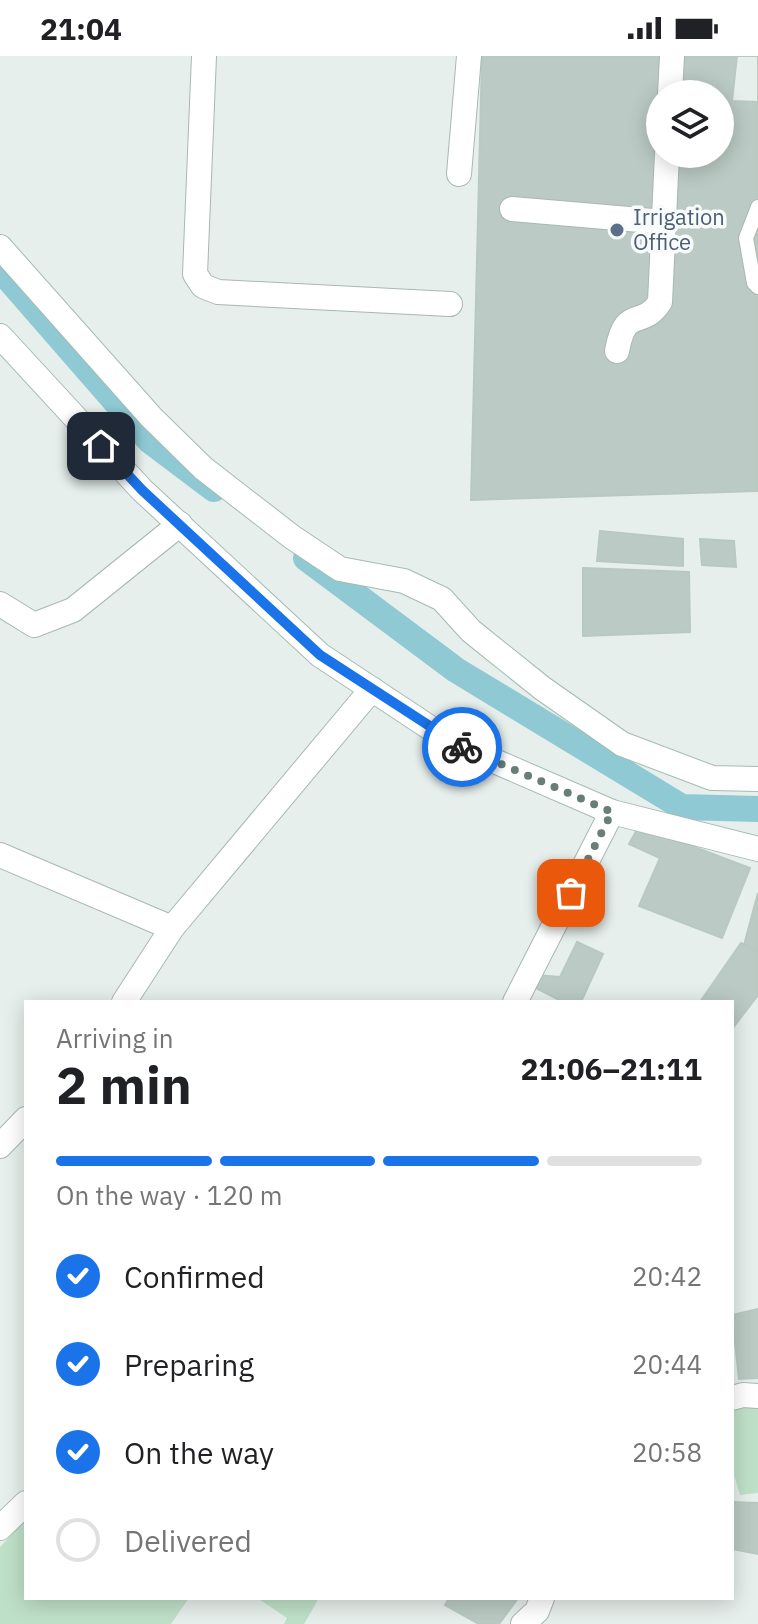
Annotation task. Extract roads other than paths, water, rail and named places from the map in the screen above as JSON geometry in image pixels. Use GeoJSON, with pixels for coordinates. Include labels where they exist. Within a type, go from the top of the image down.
{"type":"FeatureCollection","features":[{"type":"Feature","properties":{"kind":"street"},"geometry":{"type":"LineString","coordinates":[[204,56],[195,274],[203,286],[218,292],[450,304]]}},
{"type":"Feature","properties":{"kind":"street"},"geometry":{"type":"LineString","coordinates":[[459,174],[469,56]]}},
{"type":"Feature","properties":{"kind":"street"},"geometry":{"type":"LineString","coordinates":[[671,80],[672,56]]}},
{"type":"Feature","properties":{"kind":"street"},"geometry":{"type":"LineString","coordinates":[[617,351],[621,329],[629,320],[655,310],[660,302],[666,168]]}},
{"type":"Feature","properties":{"kind":"street"},"geometry":{"type":"LineString","coordinates":[[512,209],[664,222]]}},
{"type":"Feature","properties":{"kind":"street"},"geometry":{"type":"LineString","coordinates":[[0,247],[151,417],[203,468],[292,537],[340,569],[404,581],[442,599],[471,631],[542,688],[622,744],[712,778],[758,779]]}},
{"type":"Feature","properties":{"kind":"street"},"geometry":{"type":"LineString","coordinates":[[0,336],[142,490],[320,655],[453,743],[612,812],[758,849]]}},
{"type":"Feature","properties":{"kind":"street"},"geometry":{"type":"LineString","coordinates":[[0,604],[34,625],[73,610],[180,524]]}},
{"type":"Feature","properties":{"kind":"street"},"geometry":{"type":"LineString","coordinates":[[125,1000],[172,928],[372,689]]}},
{"type":"Feature","properties":{"kind":"street"},"geometry":{"type":"LineString","coordinates":[[516,1000],[612,812]]}},
{"type":"Feature","properties":{"kind":"street"},"geometry":{"type":"LineString","coordinates":[[0,855],[172,928]]}},
{"type":"Feature","properties":{"kind":"street"},"geometry":{"type":"LineString","coordinates":[[0,1146],[24,1121]]}},
{"type":"Feature","properties":{"kind":"street"},"geometry":{"type":"LineString","coordinates":[[734,1397],[758,1396]]}},
{"type":"Feature","properties":{"kind":"street"},"geometry":{"type":"LineString","coordinates":[[0,1528],[24,1505]]}},
{"type":"Feature","properties":{"kind":"lane"},"geometry":{"type":"LineString","coordinates":[[758,207],[746,238],[754,283],[758,287]]}},
{"type":"Feature","properties":{"kind":"waterway"},"geometry":{"type":"LineString","coordinates":[[0,269],[149,440],[214,489]]}},
{"type":"Feature","properties":{"kind":"waterway"},"geometry":{"type":"LineString","coordinates":[[306,558],[456,670],[682,807],[758,809]]}},
{"type":"Feature","properties":{"kind":"place","name":"Irrigation Office"},"geometry":{"type":"Point","coordinates":[617,230]}}]}
